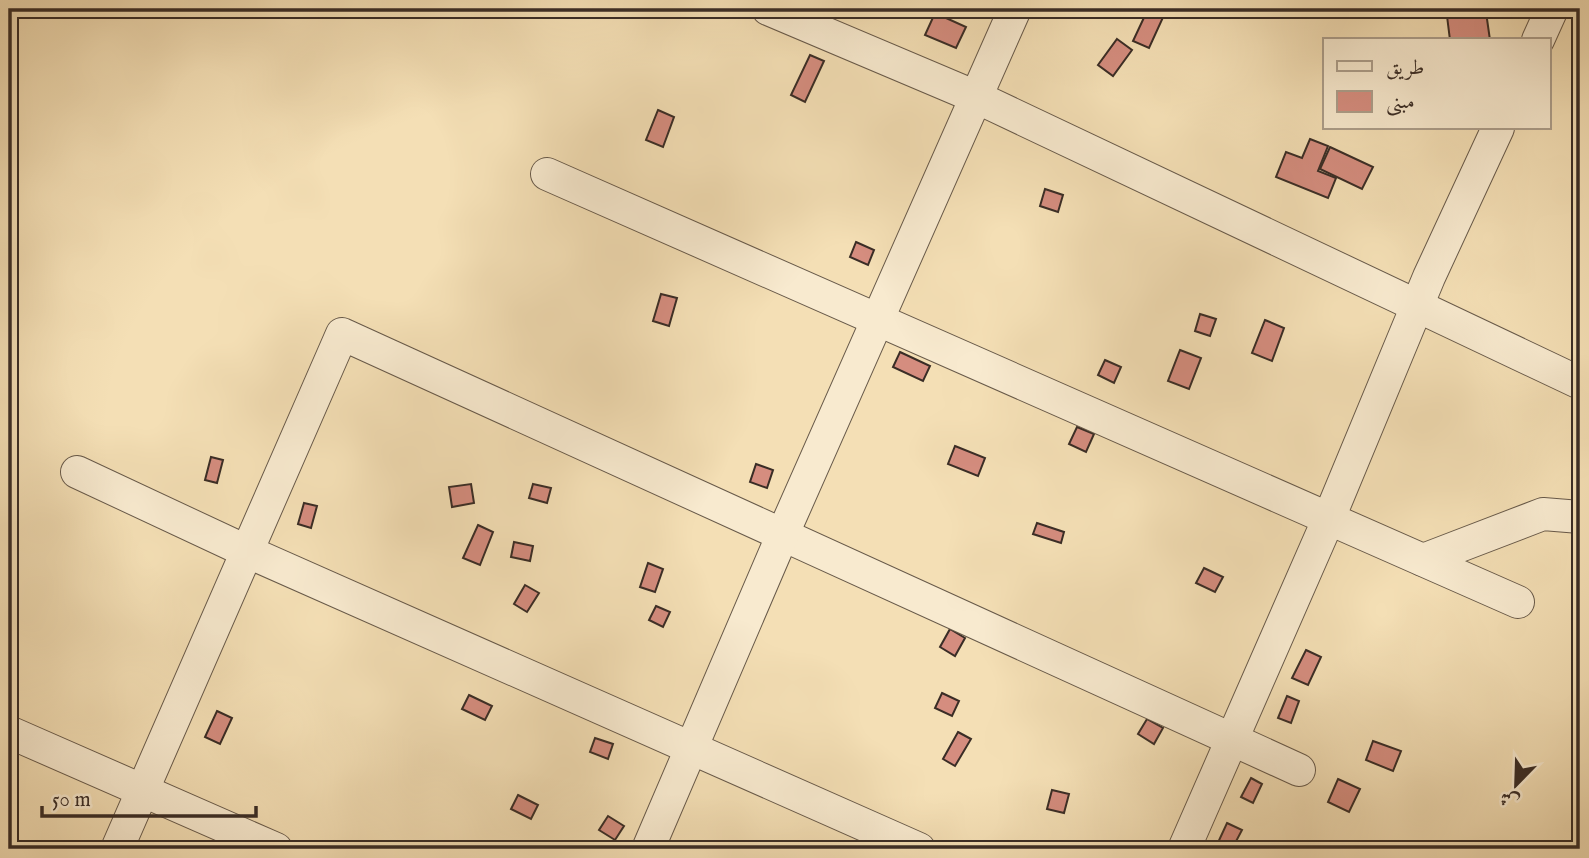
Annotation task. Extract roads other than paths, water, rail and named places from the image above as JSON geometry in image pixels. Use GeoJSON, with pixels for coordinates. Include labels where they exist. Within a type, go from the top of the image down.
{"type":"FeatureCollection","features":[{"type":"Feature","properties":{"kind":"street"},"geometry":{"type":"LineString","coordinates":[[768,9],[976,97],[1580,383]]}},
{"type":"Feature","properties":{"kind":"street"},"geometry":{"type":"LineString","coordinates":[[648,849],[1015,9]]}},
{"type":"Feature","properties":{"kind":"street"},"geometry":{"type":"LineString","coordinates":[[1539,38],[1552,9]]}},
{"type":"Feature","properties":{"kind":"street"},"geometry":{"type":"LineString","coordinates":[[1184,849],[1329,518],[1418,306],[1497,130]]}},
{"type":"Feature","properties":{"kind":"street"},"geometry":{"type":"LineString","coordinates":[[547,174],[1518,602]]}},
{"type":"Feature","properties":{"kind":"street"},"geometry":{"type":"LineString","coordinates":[[117,849],[342,334],[1299,770]]}},
{"type":"Feature","properties":{"kind":"street"},"geometry":{"type":"LineString","coordinates":[[78,472],[246,551],[919,849]]}},
{"type":"Feature","properties":{"kind":"street"},"geometry":{"type":"LineString","coordinates":[[1423,560],[1543,514],[1580,517]]}},
{"type":"Feature","properties":{"kind":"street"},"geometry":{"type":"LineString","coordinates":[[9,732],[276,849]]}}]}
